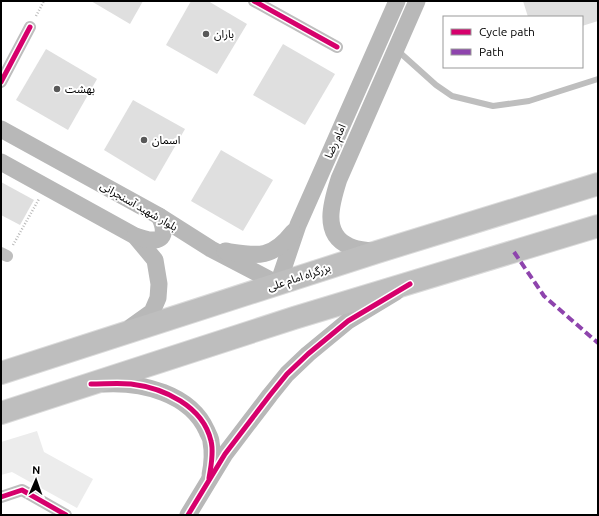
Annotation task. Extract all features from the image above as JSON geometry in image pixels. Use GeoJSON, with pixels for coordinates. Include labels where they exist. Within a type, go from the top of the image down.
{"type":"FeatureCollection","features":[{"type":"Feature","properties":{"kind":"highway","name":"بزرگراه امام علی"},"geometry":{"type":"LineString","coordinates":[[1,373],[376,252],[598,184]]}},
{"type":"Feature","properties":{"kind":"highway"},"geometry":{"type":"LineString","coordinates":[[1,413],[294,318],[598,226]]}},
{"type":"Feature","properties":{"kind":"main road","name":"امام رضا"},"geometry":{"type":"LineString","coordinates":[[278,284],[298,226],[397,1]]}},
{"type":"Feature","properties":{"kind":"main road","name":"امام رضا"},"geometry":{"type":"LineString","coordinates":[[376,252],[348,246],[334,233],[330,218],[332,198],[418,1]]}},
{"type":"Feature","properties":{"kind":"main road","name":"بلوار شهید آسنجرانی"},"geometry":{"type":"LineString","coordinates":[[1,129],[159,216],[211,249],[278,284]]}},
{"type":"Feature","properties":{"kind":"main road"},"geometry":{"type":"LineString","coordinates":[[1,162],[135,236],[151,240],[162,236],[164,229],[159,216]]}},
{"type":"Feature","properties":{"kind":"main road"},"geometry":{"type":"LineString","coordinates":[[322,172],[327,180],[339,179]]}},
{"type":"Feature","properties":{"kind":"main road"},"geometry":{"type":"LineString","coordinates":[[211,249],[255,256],[265,254],[283,244],[298,226]]}},
{"type":"Feature","properties":{"kind":"main road"},"geometry":{"type":"LineString","coordinates":[[125,332],[152,312],[158,298],[159,284],[155,260],[135,236]]}},
{"type":"Feature","properties":{"kind":"main road"},"geometry":{"type":"LineString","coordinates":[[188,515],[225,454],[287,374],[308,354],[348,321],[410,284]]}},
{"type":"Feature","properties":{"kind":"main road"},"geometry":{"type":"LineString","coordinates":[[91,384],[133,384],[168,394],[194,410],[204,424],[211,441],[212,456],[209,482]]}},
{"type":"Feature","properties":{"kind":"street"},"geometry":{"type":"LineString","coordinates":[[254,1],[337,47]]}},
{"type":"Feature","properties":{"kind":"street"},"geometry":{"type":"LineString","coordinates":[[1,82],[30,27]]}},
{"type":"Feature","properties":{"kind":"street"},"geometry":{"type":"LineString","coordinates":[[1,497],[22,490],[66,515]]}},
{"type":"Feature","properties":{"kind":"lane"},"geometry":{"type":"LineString","coordinates":[[396,50],[436,85],[452,96],[494,106],[529,101],[598,79]]}},
{"type":"Feature","properties":{"kind":"path"},"geometry":{"type":"LineString","coordinates":[[30,27],[44,1]]}},
{"type":"Feature","properties":{"kind":"path"},"geometry":{"type":"LineString","coordinates":[[4,255],[46,187]]}},
{"type":"Feature","properties":{"kind":"shaded area"},"geometry":{"type":"Polygon","coordinates":[[[37,431],[44,452],[93,479],[77,508],[12,472],[1,475],[1,442],[37,431]]]}},
{"type":"Feature","properties":{"kind":"building"},"geometry":{"type":"Polygon","coordinates":[[[91,1],[143,1],[130,24],[91,1]]]}},
{"type":"Feature","properties":{"kind":"building","name":"باران"},"geometry":{"type":"Polygon","coordinates":[[[191,1],[208,1],[247,24],[217,74],[166,45],[191,1]]]}},
{"type":"Feature","properties":{"kind":"building"},"geometry":{"type":"Polygon","coordinates":[[[523,1],[598,1],[598,21],[583,26],[583,16],[528,16],[523,1]]]}},
{"type":"Feature","properties":{"kind":"building"},"geometry":{"type":"Polygon","coordinates":[[[283,44],[335,74],[305,125],[253,95],[283,44]]]}},
{"type":"Feature","properties":{"kind":"building","name":"بهشت"},"geometry":{"type":"Polygon","coordinates":[[[46,49],[97,79],[68,130],[16,100],[46,49]]]}},
{"type":"Feature","properties":{"kind":"building","name":"اسمان"},"geometry":{"type":"Polygon","coordinates":[[[133,100],[185,129],[155,181],[104,150],[133,100]]]}},
{"type":"Feature","properties":{"kind":"building"},"geometry":{"type":"Polygon","coordinates":[[[221,150],[273,180],[243,231],[191,201],[221,150]]]}},
{"type":"Feature","properties":{"kind":"building"},"geometry":{"type":"Polygon","coordinates":[[[1,182],[34,200],[20,225],[1,215],[1,182]]]}},
{"type":"Feature","properties":{"kind":"marked path"},"geometry":{"type":"LineString","coordinates":[[514,252],[544,296],[598,343]]}},
{"type":"Feature","properties":{"kind":"cycle path"},"geometry":{"type":"LineString","coordinates":[[254,1],[337,47]]}},
{"type":"Feature","properties":{"kind":"cycle path"},"geometry":{"type":"LineString","coordinates":[[1,82],[30,27]]}},
{"type":"Feature","properties":{"kind":"cycle path"},"geometry":{"type":"LineString","coordinates":[[188,515],[225,454],[287,374],[308,354],[348,321],[410,284]]}},
{"type":"Feature","properties":{"kind":"cycle path"},"geometry":{"type":"LineString","coordinates":[[91,384],[131,384],[144,386],[169,395],[191,409],[200,418],[207,429],[211,441],[212,455],[209,478]]}},
{"type":"Feature","properties":{"kind":"cycle path"},"geometry":{"type":"LineString","coordinates":[[1,497],[22,490],[66,515]]}},
{"type":"Feature","properties":{"kind":"place","name":"باران"},"geometry":{"type":"Point","coordinates":[206,34]}},
{"type":"Feature","properties":{"kind":"place","name":"بهشت"},"geometry":{"type":"Point","coordinates":[57,89]}},
{"type":"Feature","properties":{"kind":"place","name":"اسمان"},"geometry":{"type":"Point","coordinates":[144,140]}}]}
